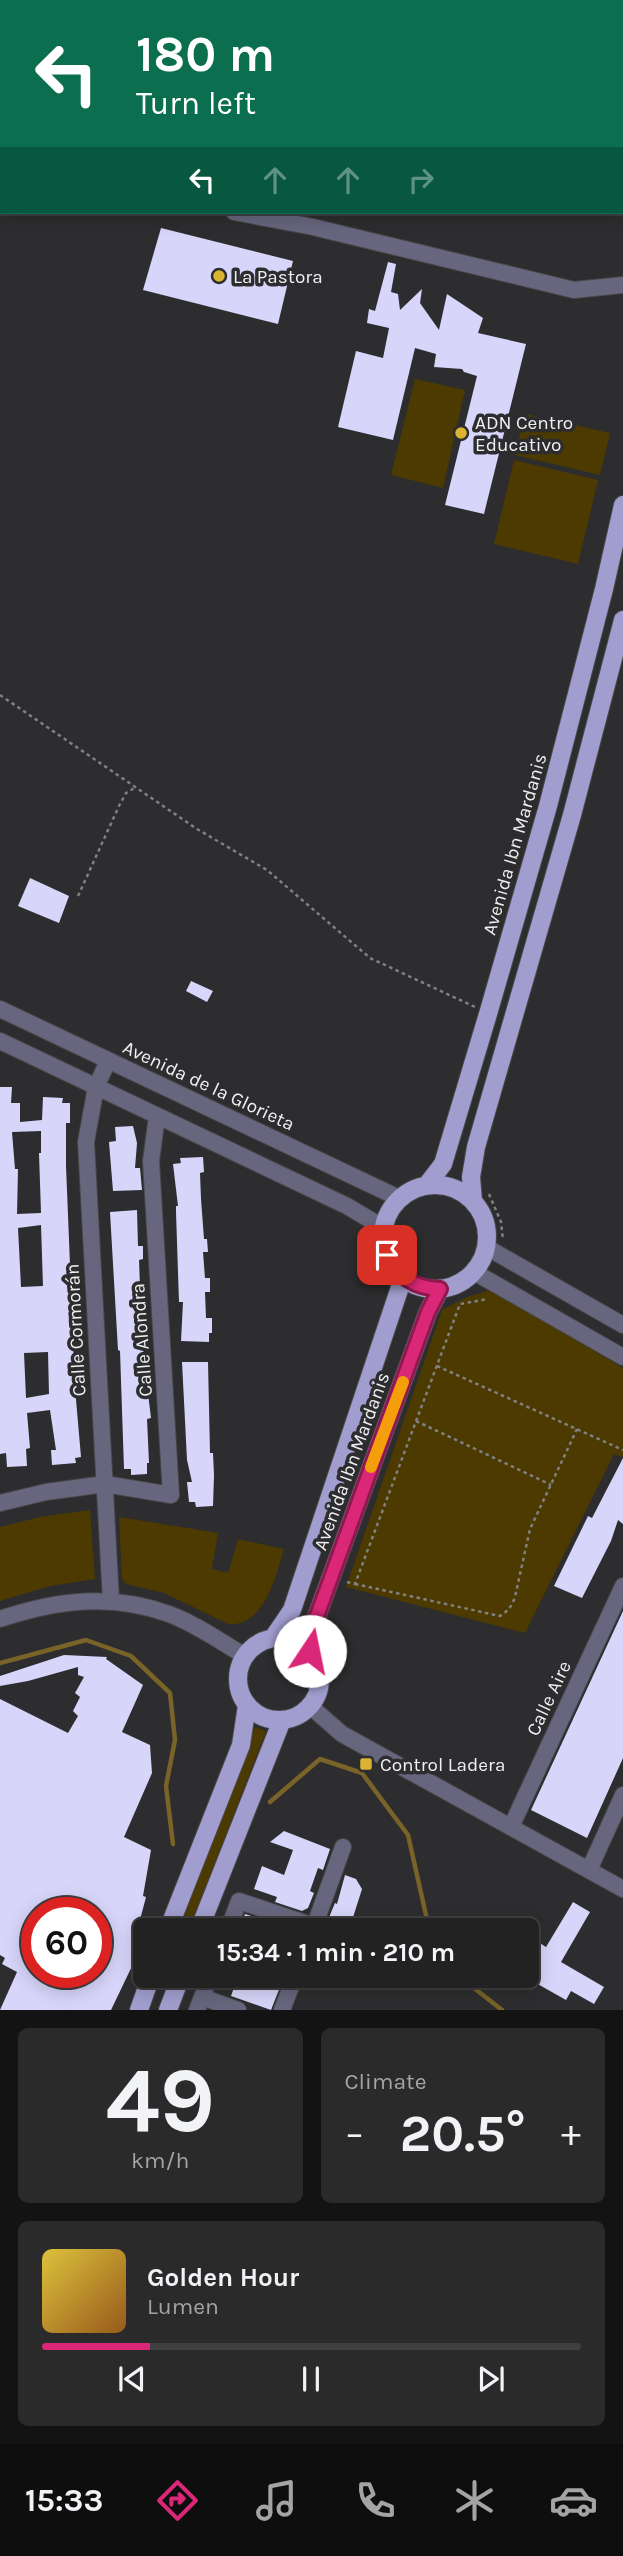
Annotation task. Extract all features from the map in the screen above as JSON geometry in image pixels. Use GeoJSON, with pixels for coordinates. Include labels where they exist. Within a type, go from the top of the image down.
{"type":"FeatureCollection","features":[{"type":"Feature","properties":{"kind":"main road","name":"Avenida Ibn Mardanis"},"geometry":{"type":"LineString","coordinates":[[426,1186],[443,1164],[488,1014],[548,806],[623,505]]}},
{"type":"Feature","properties":{"kind":"main road"},"geometry":{"type":"LineString","coordinates":[[473,1201],[471,1177],[476,1147],[572,816],[623,620]]}},
{"type":"Feature","properties":{"kind":"main road"},"geometry":{"type":"LineString","coordinates":[[426,1186],[443,1186],[459,1191],[473,1201],[482,1215],[487,1231],[482,1260],[474,1272],[464,1280],[440,1289],[427,1289],[403,1278],[393,1268],[384,1242],[384,1228],[390,1212],[401,1199],[426,1186]]}},
{"type":"Feature","properties":{"kind":"main road","name":"Avenida Ibn Mardanis"},"geometry":{"type":"LineString","coordinates":[[272,1638],[292,1610],[403,1278]]}},
{"type":"Feature","properties":{"kind":"main road","name":"Avenida Ibn Mardanis"},"geometry":{"type":"LineString","coordinates":[[310,1651],[315,1621],[428,1312],[440,1289]]}},
{"type":"Feature","properties":{"kind":"main road"},"geometry":{"type":"LineString","coordinates":[[286,1638],[300,1642],[310,1651],[320,1673],[317,1696],[302,1713],[282,1720],[269,1719],[257,1714],[247,1705],[238,1681],[239,1668],[245,1656],[262,1641],[286,1638]]}},
{"type":"Feature","properties":{"kind":"main road"},"geometry":{"type":"LineString","coordinates":[[174,1918],[240,1745],[247,1705]]}},
{"type":"Feature","properties":{"kind":"main road"},"geometry":{"type":"LineString","coordinates":[[204,1918],[282,1720]]}},
{"type":"Feature","properties":{"kind":"main road"},"geometry":{"type":"LineString","coordinates":[[139,2010],[147,1988]]}},
{"type":"Feature","properties":{"kind":"main road"},"geometry":{"type":"LineString","coordinates":[[168,2010],[176,1988]]}},
{"type":"Feature","properties":{"kind":"street"},"geometry":{"type":"LineString","coordinates":[[245,214],[313,226],[574,290],[623,285]]}},
{"type":"Feature","properties":{"kind":"street","name":"Avenida de la Glorieta"},"geometry":{"type":"LineString","coordinates":[[0,1009],[401,1199]]}},
{"type":"Feature","properties":{"kind":"street"},"geometry":{"type":"LineString","coordinates":[[0,1041],[335,1200],[384,1228]]}},
{"type":"Feature","properties":{"kind":"street","name":"Calle Cormorán"},"geometry":{"type":"LineString","coordinates":[[108,1061],[96,1087],[86,1142],[111,1601]]}},
{"type":"Feature","properties":{"kind":"street","name":"Calle Alondra"},"geometry":{"type":"LineString","coordinates":[[104,1485],[172,1495],[151,1161],[157,1116]]}},
{"type":"Feature","properties":{"kind":"street"},"geometry":{"type":"LineString","coordinates":[[486,1247],[623,1325]]}},
{"type":"Feature","properties":{"kind":"street"},"geometry":{"type":"LineString","coordinates":[[474,1272],[623,1357]]}},
{"type":"Feature","properties":{"kind":"street"},"geometry":{"type":"LineString","coordinates":[[0,1503],[46,1492],[104,1485]]}},
{"type":"Feature","properties":{"kind":"street","name":"Calle Aire"},"geometry":{"type":"LineString","coordinates":[[511,1827],[623,1586]]}},
{"type":"Feature","properties":{"kind":"street"},"geometry":{"type":"LineString","coordinates":[[0,1619],[54,1604],[82,1600],[135,1604],[170,1614],[245,1656]]}},
{"type":"Feature","properties":{"kind":"street"},"geometry":{"type":"LineString","coordinates":[[310,1706],[342,1734],[623,1889]]}},
{"type":"Feature","properties":{"kind":"street"},"geometry":{"type":"LineString","coordinates":[[589,1870],[623,1795]]}},
{"type":"Feature","properties":{"kind":"street"},"geometry":{"type":"LineString","coordinates":[[317,1918],[343,1847]]}},
{"type":"Feature","properties":{"kind":"street"},"geometry":{"type":"LineString","coordinates":[[233,1918],[239,1901],[286,1918]]}},
{"type":"Feature","properties":{"kind":"street"},"geometry":{"type":"LineString","coordinates":[[282,2010],[290,1988]]}},
{"type":"Feature","properties":{"kind":"street"},"geometry":{"type":"LineString","coordinates":[[200,2003],[238,2010]]}},
{"type":"Feature","properties":{"kind":"path"},"geometry":{"type":"LineString","coordinates":[[0,695],[197,829],[267,870],[370,958],[488,1014]]}},
{"type":"Feature","properties":{"kind":"path"},"geometry":{"type":"LineString","coordinates":[[78,896],[119,806],[126,793],[136,787]]}},
{"type":"Feature","properties":{"kind":"path"},"geometry":{"type":"LineString","coordinates":[[487,1189],[497,1207],[504,1245],[510,1260]]}},
{"type":"Feature","properties":{"kind":"path"},"geometry":{"type":"LineString","coordinates":[[355,1584],[460,1304],[495,1297],[498,1285]]}},
{"type":"Feature","properties":{"kind":"path"},"geometry":{"type":"LineString","coordinates":[[437,1366],[623,1450]]}},
{"type":"Feature","properties":{"kind":"path"},"geometry":{"type":"LineString","coordinates":[[416,1421],[551,1485]]}},
{"type":"Feature","properties":{"kind":"path"},"geometry":{"type":"LineString","coordinates":[[331,1578],[500,1616],[512,1606],[530,1529],[577,1429]]}},
{"type":"Feature","properties":{"kind":"shaded area"},"geometry":{"type":"Polygon","coordinates":[[[415,379],[465,390],[443,488],[391,475],[415,379]]]}},
{"type":"Feature","properties":{"kind":"shaded area"},"geometry":{"type":"Polygon","coordinates":[[[525,414],[610,433],[600,475],[515,455],[525,414]]]}},
{"type":"Feature","properties":{"kind":"shaded area"},"geometry":{"type":"Polygon","coordinates":[[[514,460],[598,480],[578,564],[494,544],[514,460]]]}},
{"type":"Feature","properties":{"kind":"shaded area"},"geometry":{"type":"Polygon","coordinates":[[[491,1290],[623,1368],[623,1457],[614,1454],[525,1633],[346,1587],[442,1310],[467,1297],[491,1290]]]}},
{"type":"Feature","properties":{"kind":"shaded area"},"geometry":{"type":"Polygon","coordinates":[[[90,1510],[95,1579],[50,1586],[0,1601],[0,1527],[40,1517],[90,1510]]]}},
{"type":"Feature","properties":{"kind":"shaded area"},"geometry":{"type":"Polygon","coordinates":[[[119,1517],[218,1533],[212,1569],[228,1573],[238,1539],[284,1549],[273,1585],[260,1608],[251,1617],[241,1623],[228,1624],[164,1593],[126,1584],[122,1578],[119,1517]]]}},
{"type":"Feature","properties":{"kind":"shaded area"},"geometry":{"type":"Polygon","coordinates":[[[255,1727],[266,1731],[194,1918],[183,1918],[255,1727]]]}},
{"type":"Feature","properties":{"kind":"building","name":"La Pastora"},"geometry":{"type":"Polygon","coordinates":[[[161,228],[293,261],[278,324],[143,290],[161,228]]]}},
{"type":"Feature","properties":{"kind":"building"},"geometry":{"type":"Polygon","coordinates":[[[388,262],[396,264],[391,292],[398,294],[400,310],[422,289],[420,303],[439,330],[447,294],[483,318],[478,333],[526,344],[484,514],[445,505],[477,376],[462,369],[434,367],[436,354],[415,348],[393,440],[338,427],[356,351],[383,358],[389,328],[367,323],[369,309],[375,311],[388,262]]]}},
{"type":"Feature","properties":{"kind":"building"},"geometry":{"type":"Polygon","coordinates":[[[30,878],[69,896],[59,923],[18,906],[30,878]]]}},
{"type":"Feature","properties":{"kind":"building"},"geometry":{"type":"Polygon","coordinates":[[[191,981],[213,991],[207,1002],[186,991],[191,981]]]}},
{"type":"Feature","properties":{"kind":"building"},"geometry":{"type":"Polygon","coordinates":[[[0,1087],[12,1087],[11,1103],[20,1103],[20,1122],[42,1120],[43,1097],[63,1098],[62,1103],[70,1103],[70,1123],[66,1123],[66,1166],[75,1388],[81,1457],[75,1458],[76,1463],[52,1465],[51,1450],[56,1450],[50,1410],[27,1413],[30,1448],[26,1449],[27,1466],[7,1467],[6,1453],[0,1454],[0,1087]],[[41,1131],[12,1132],[15,1169],[18,1169],[17,1214],[41,1213],[41,1131]],[[41,1225],[18,1228],[21,1287],[43,1286],[41,1225]],[[48,1352],[24,1353],[26,1398],[49,1394],[48,1352]]]}},
{"type":"Feature","properties":{"kind":"building"},"geometry":{"type":"Polygon","coordinates":[[[133,1126],[137,1143],[135,1168],[140,1168],[142,1190],[113,1191],[109,1142],[116,1141],[115,1127],[133,1126]]]}},
{"type":"Feature","properties":{"kind":"building"},"geometry":{"type":"Polygon","coordinates":[[[203,1157],[204,1172],[200,1173],[201,1199],[204,1239],[207,1239],[208,1252],[203,1252],[205,1278],[210,1278],[210,1292],[205,1292],[206,1318],[212,1318],[212,1333],[209,1333],[209,1342],[181,1341],[183,1302],[179,1302],[178,1206],[173,1164],[181,1163],[180,1158],[203,1157]]]}},
{"type":"Feature","properties":{"kind":"building"},"geometry":{"type":"Polygon","coordinates":[[[137,1210],[138,1246],[143,1246],[143,1259],[139,1260],[140,1287],[145,1286],[145,1300],[141,1300],[142,1326],[147,1326],[147,1339],[143,1339],[151,1418],[147,1419],[147,1474],[131,1475],[131,1469],[124,1469],[120,1351],[110,1212],[137,1210]]]}},
{"type":"Feature","properties":{"kind":"building"},"geometry":{"type":"Polygon","coordinates":[[[182,1362],[208,1362],[213,1506],[196,1507],[195,1502],[189,1502],[187,1482],[192,1482],[187,1460],[182,1362]]]}},
{"type":"Feature","properties":{"kind":"building"},"geometry":{"type":"Polygon","coordinates":[[[623,1458],[623,1524],[618,1520],[611,1541],[582,1598],[554,1586],[588,1516],[592,1518],[623,1458]]]}},
{"type":"Feature","properties":{"kind":"building"},"geometry":{"type":"Polygon","coordinates":[[[623,1611],[623,1758],[587,1838],[531,1810],[623,1611]]]}},
{"type":"Feature","properties":{"kind":"building"},"geometry":{"type":"Polygon","coordinates":[[[64,1655],[107,1657],[106,1659],[143,1685],[122,1732],[150,1745],[152,1773],[124,1837],[151,1850],[143,1896],[146,1897],[140,1918],[133,1918],[133,1964],[111,2010],[0,2010],[17,1972],[2,1964],[5,1958],[0,1955],[0,1699],[68,1733],[78,1716],[73,1711],[80,1697],[75,1693],[84,1677],[78,1675],[78,1667],[0,1686],[0,1676],[64,1655]]]}},
{"type":"Feature","properties":{"kind":"building"},"geometry":{"type":"Polygon","coordinates":[[[284,1831],[330,1849],[323,1870],[318,1868],[310,1891],[314,1893],[308,1908],[302,1911],[275,1902],[277,1897],[254,1889],[262,1866],[284,1875],[293,1850],[270,1842],[284,1831]]]}},
{"type":"Feature","properties":{"kind":"building"},"geometry":{"type":"Polygon","coordinates":[[[345,1875],[356,1879],[362,1889],[353,1918],[329,1918],[335,1903],[337,1904],[345,1875]]]}},
{"type":"Feature","properties":{"kind":"building"},"geometry":{"type":"Polygon","coordinates":[[[573,1902],[590,1912],[561,1962],[604,1987],[594,2004],[571,1991],[566,2000],[539,1985],[539,1943],[546,1947],[573,1902]]]}},
{"type":"Feature","properties":{"kind":"building"},"geometry":{"type":"Polygon","coordinates":[[[234,1988],[280,1988],[271,2010],[231,1996],[234,1988]]]}},
{"type":"Feature","properties":{"kind":"waterway"},"geometry":{"type":"LineString","coordinates":[[0,1663],[86,1640],[131,1656],[170,1693],[175,1740],[166,1786],[173,1844]]}},
{"type":"Feature","properties":{"kind":"waterway"},"geometry":{"type":"LineString","coordinates":[[270,1802],[320,1759],[362,1773],[408,1835],[427,1918]]}},
{"type":"Feature","properties":{"kind":"waterway"},"geometry":{"type":"LineString","coordinates":[[474,1988],[502,2010]]}},
{"type":"Feature","properties":{"kind":"slow traffic"},"geometry":{"type":"LineString","coordinates":[[371,1467],[403,1382]]}},
{"type":"Feature","properties":{"kind":"place","name":"La Pastora"},"geometry":{"type":"Point","coordinates":[219,276]}},
{"type":"Feature","properties":{"kind":"place","name":"ADN Centro Educativo"},"geometry":{"type":"Point","coordinates":[461,433]}},
{"type":"Feature","properties":{"kind":"place","name":"Control Ladera"},"geometry":{"type":"Point","coordinates":[366,1764]}},
{"type":"Feature","properties":{"kind":"route"},"geometry":{"type":"LineString","coordinates":[[310,1651],[315,1621],[428,1312],[440,1289],[427,1289],[403,1278],[393,1268],[387,1255]]}}]}
